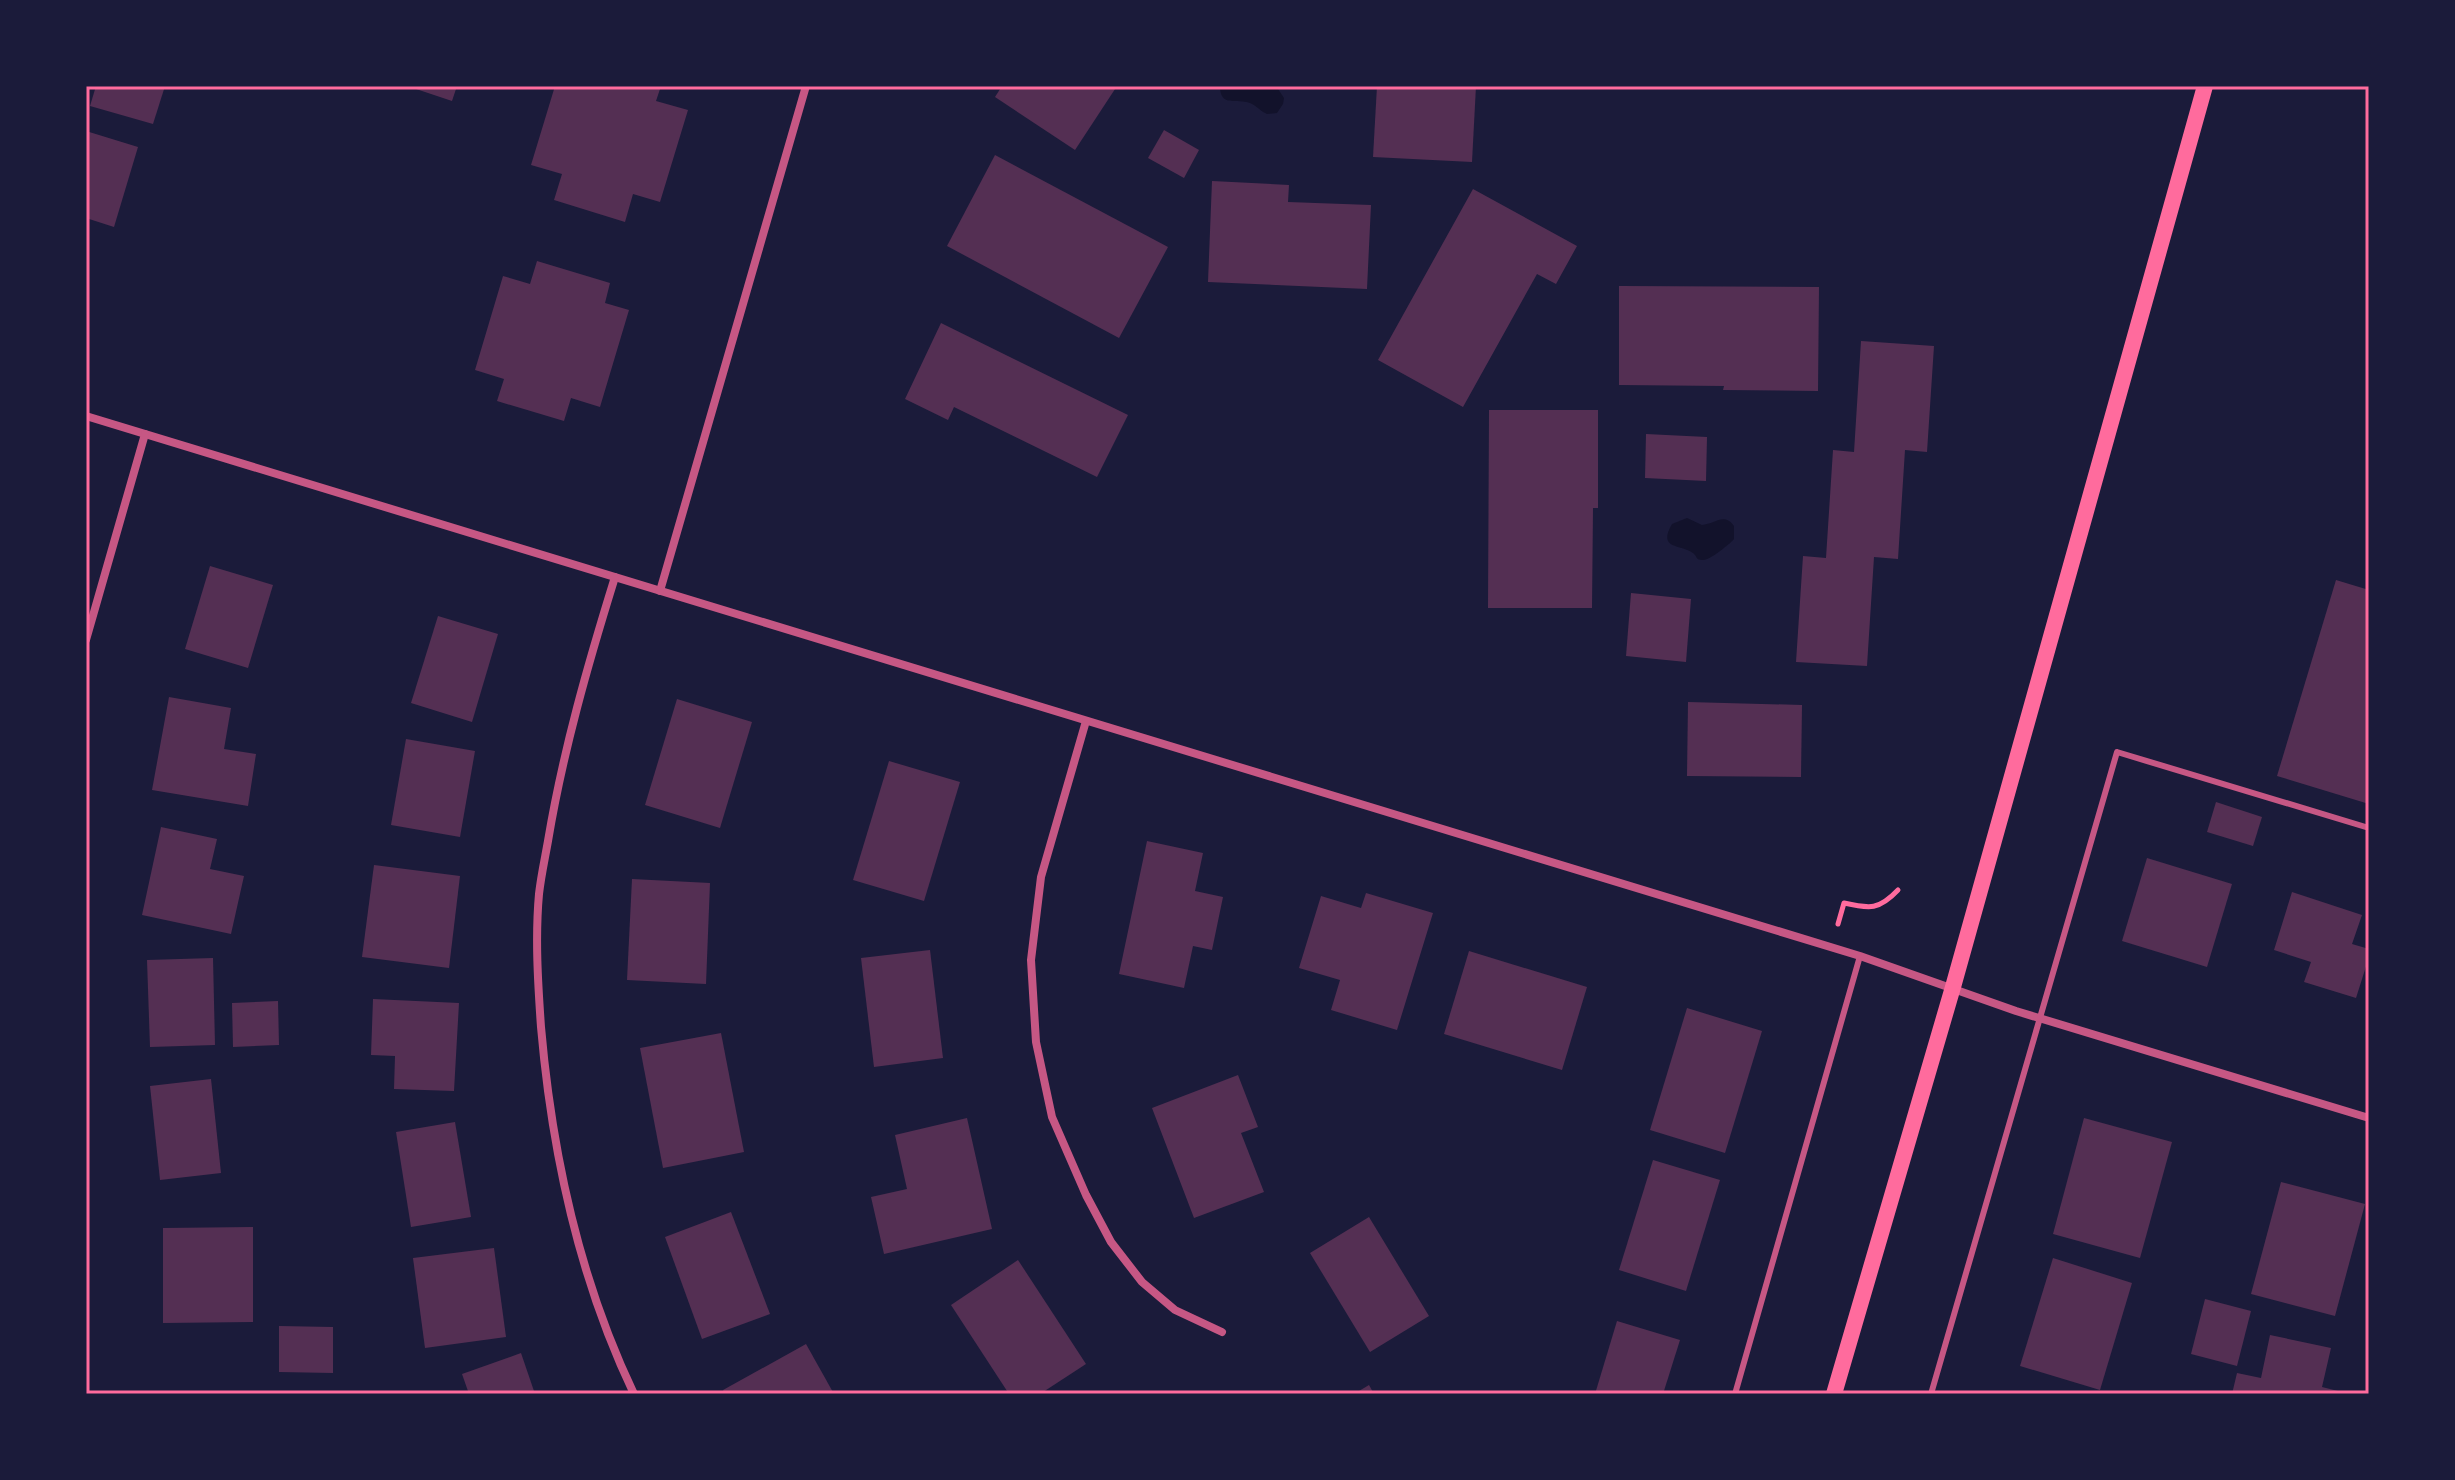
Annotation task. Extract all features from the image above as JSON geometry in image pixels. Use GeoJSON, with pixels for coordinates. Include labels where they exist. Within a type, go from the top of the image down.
{"type":"FeatureCollection","features":[{"type":"Feature","properties":{"kind":"main road"},"geometry":{"type":"LineString","coordinates":[[1834,1394],[1953,987],[2205,86]]}},
{"type":"Feature","properties":{"kind":"street"},"geometry":{"type":"LineString","coordinates":[[660,591],[806,86]]}},
{"type":"Feature","properties":{"kind":"street"},"geometry":{"type":"LineString","coordinates":[[86,416],[1860,956],[2040,1018],[2369,1118]]}},
{"type":"Feature","properties":{"kind":"street"},"geometry":{"type":"LineString","coordinates":[[86,640],[145,434]]}},
{"type":"Feature","properties":{"kind":"street"},"geometry":{"type":"LineString","coordinates":[[615,577],[581,691],[556,796],[539,895],[538,985],[547,1094],[565,1192],[592,1292],[634,1394]]}},
{"type":"Feature","properties":{"kind":"street"},"geometry":{"type":"LineString","coordinates":[[1086,721],[1041,877],[1031,960],[1036,1042],[1052,1117],[1086,1195],[1111,1242],[1142,1282],[1175,1310],[1222,1332]]}},
{"type":"Feature","properties":{"kind":"lane"},"geometry":{"type":"LineString","coordinates":[[1931,1394],[2117,752],[2369,828]]}},
{"type":"Feature","properties":{"kind":"lane"},"geometry":{"type":"LineString","coordinates":[[1735,1394],[1860,956]]}},
{"type":"Feature","properties":{"kind":"shaded area"},"geometry":{"type":"Polygon","coordinates":[[[1220,86],[1276,86],[1284,98],[1283,104],[1277,113],[1267,114],[1250,103],[1226,100],[1220,86]]]}},
{"type":"Feature","properties":{"kind":"shaded area"},"geometry":{"type":"Polygon","coordinates":[[[1687,518],[1702,525],[1727,520],[1734,526],[1734,539],[1710,558],[1699,559],[1688,550],[1672,545],[1667,538],[1672,524],[1687,518]]]}},
{"type":"Feature","properties":{"kind":"building"},"geometry":{"type":"Polygon","coordinates":[[[96,86],[165,86],[153,124],[90,106],[96,86]]]}},
{"type":"Feature","properties":{"kind":"building"},"geometry":{"type":"Polygon","coordinates":[[[407,86],[457,86],[452,101],[407,86]]]}},
{"type":"Feature","properties":{"kind":"building"},"geometry":{"type":"Polygon","coordinates":[[[555,86],[661,86],[656,101],[688,110],[660,202],[633,194],[625,222],[554,200],[562,174],[531,165],[555,86]]]}},
{"type":"Feature","properties":{"kind":"building"},"geometry":{"type":"Polygon","coordinates":[[[1002,86],[1117,86],[1075,150],[995,97],[1002,86]]]}},
{"type":"Feature","properties":{"kind":"building"},"geometry":{"type":"Polygon","coordinates":[[[1377,86],[1476,86],[1472,162],[1373,157],[1377,86]]]}},
{"type":"Feature","properties":{"kind":"building"},"geometry":{"type":"Polygon","coordinates":[[[1164,130],[1199,150],[1184,178],[1148,158],[1164,130]]]}},
{"type":"Feature","properties":{"kind":"building"},"geometry":{"type":"Polygon","coordinates":[[[86,131],[138,147],[114,227],[86,218],[86,131]]]}},
{"type":"Feature","properties":{"kind":"building"},"geometry":{"type":"Polygon","coordinates":[[[995,155],[1168,247],[1119,338],[947,246],[995,155]]]}},
{"type":"Feature","properties":{"kind":"building"},"geometry":{"type":"Polygon","coordinates":[[[1212,181],[1289,185],[1288,202],[1371,205],[1367,289],[1208,282],[1212,181]]]}},
{"type":"Feature","properties":{"kind":"building"},"geometry":{"type":"Polygon","coordinates":[[[1473,189],[1577,246],[1556,284],[1537,274],[1463,407],[1378,360],[1473,189]]]}},
{"type":"Feature","properties":{"kind":"building"},"geometry":{"type":"Polygon","coordinates":[[[537,261],[610,283],[605,303],[629,310],[600,407],[571,398],[564,421],[497,401],[504,379],[475,370],[503,276],[530,284],[537,261]]]}},
{"type":"Feature","properties":{"kind":"building"},"geometry":{"type":"Polygon","coordinates":[[[1619,286],[1819,287],[1818,391],[1619,385],[1619,286]]]}},
{"type":"Feature","properties":{"kind":"building"},"geometry":{"type":"Polygon","coordinates":[[[941,323],[1128,415],[1097,477],[954,407],[948,420],[905,399],[941,323]]]}},
{"type":"Feature","properties":{"kind":"building"},"geometry":{"type":"Polygon","coordinates":[[[1861,341],[1934,346],[1927,452],[1905,450],[1898,559],[1874,557],[1867,666],[1796,662],[1803,556],[1826,558],[1833,450],[1854,452],[1861,341]]]}},
{"type":"Feature","properties":{"kind":"building"},"geometry":{"type":"Polygon","coordinates":[[[1489,410],[1598,410],[1598,508],[1593,508],[1592,608],[1488,608],[1489,410]]]}},
{"type":"Feature","properties":{"kind":"building"},"geometry":{"type":"Polygon","coordinates":[[[1646,434],[1707,437],[1706,481],[1645,478],[1646,434]]]}},
{"type":"Feature","properties":{"kind":"building"},"geometry":{"type":"Polygon","coordinates":[[[210,566],[273,585],[248,668],[185,649],[210,566]]]}},
{"type":"Feature","properties":{"kind":"building"},"geometry":{"type":"Polygon","coordinates":[[[2336,580],[2369,590],[2369,804],[2277,776],[2336,580]]]}},
{"type":"Feature","properties":{"kind":"building"},"geometry":{"type":"Polygon","coordinates":[[[1631,593],[1691,599],[1686,662],[1626,656],[1631,593]]]}},
{"type":"Feature","properties":{"kind":"building"},"geometry":{"type":"Polygon","coordinates":[[[438,616],[498,634],[472,722],[411,703],[438,616]]]}},
{"type":"Feature","properties":{"kind":"building"},"geometry":{"type":"Polygon","coordinates":[[[169,697],[231,708],[224,749],[256,754],[248,806],[152,790],[169,697]]]}},
{"type":"Feature","properties":{"kind":"building"},"geometry":{"type":"Polygon","coordinates":[[[677,699],[752,722],[720,828],[645,805],[677,699]]]}},
{"type":"Feature","properties":{"kind":"building"},"geometry":{"type":"Polygon","coordinates":[[[1688,702],[1802,705],[1801,777],[1687,776],[1688,702]]]}},
{"type":"Feature","properties":{"kind":"building"},"geometry":{"type":"Polygon","coordinates":[[[406,739],[475,751],[460,837],[391,825],[406,739]]]}},
{"type":"Feature","properties":{"kind":"building"},"geometry":{"type":"Polygon","coordinates":[[[889,761],[960,782],[924,901],[853,880],[889,761]]]}},
{"type":"Feature","properties":{"kind":"building"},"geometry":{"type":"Polygon","coordinates":[[[2216,802],[2262,817],[2253,846],[2207,832],[2216,802]]]}},
{"type":"Feature","properties":{"kind":"building"},"geometry":{"type":"Polygon","coordinates":[[[161,827],[217,839],[210,869],[244,876],[231,934],[142,915],[161,827]]]}},
{"type":"Feature","properties":{"kind":"building"},"geometry":{"type":"Polygon","coordinates":[[[1147,841],[1203,853],[1195,891],[1223,897],[1212,950],[1193,946],[1184,988],[1119,974],[1147,841]]]}},
{"type":"Feature","properties":{"kind":"building"},"geometry":{"type":"Polygon","coordinates":[[[2147,858],[2232,884],[2207,967],[2122,941],[2147,858]]]}},
{"type":"Feature","properties":{"kind":"building"},"geometry":{"type":"Polygon","coordinates":[[[374,865],[460,876],[449,968],[362,957],[374,865]]]}},
{"type":"Feature","properties":{"kind":"building"},"geometry":{"type":"Polygon","coordinates":[[[632,879],[710,883],[706,984],[627,980],[632,879]]]}},
{"type":"Feature","properties":{"kind":"building"},"geometry":{"type":"Polygon","coordinates":[[[2292,892],[2362,915],[2352,944],[2369,949],[2369,957],[2356,998],[2304,982],[2311,962],[2274,950],[2292,892]]]}},
{"type":"Feature","properties":{"kind":"building"},"geometry":{"type":"Polygon","coordinates":[[[1366,893],[1433,913],[1397,1030],[1331,1010],[1340,980],[1299,968],[1321,896],[1361,908],[1366,893]]]}},
{"type":"Feature","properties":{"kind":"building"},"geometry":{"type":"Polygon","coordinates":[[[930,950],[943,1058],[874,1067],[861,958],[930,950]]]}},
{"type":"Feature","properties":{"kind":"building"},"geometry":{"type":"Polygon","coordinates":[[[1469,951],[1587,987],[1562,1070],[1444,1034],[1469,951]]]}},
{"type":"Feature","properties":{"kind":"building"},"geometry":{"type":"Polygon","coordinates":[[[213,958],[215,1045],[150,1047],[147,960],[213,958]]]}},
{"type":"Feature","properties":{"kind":"building"},"geometry":{"type":"Polygon","coordinates":[[[373,999],[459,1003],[454,1091],[394,1089],[395,1056],[371,1055],[373,999]]]}},
{"type":"Feature","properties":{"kind":"building"},"geometry":{"type":"Polygon","coordinates":[[[278,1001],[279,1045],[233,1047],[232,1003],[278,1001]]]}},
{"type":"Feature","properties":{"kind":"building"},"geometry":{"type":"Polygon","coordinates":[[[1687,1008],[1762,1031],[1725,1153],[1650,1130],[1687,1008]]]}},
{"type":"Feature","properties":{"kind":"building"},"geometry":{"type":"Polygon","coordinates":[[[721,1033],[744,1152],[663,1168],[640,1048],[721,1033]]]}},
{"type":"Feature","properties":{"kind":"building"},"geometry":{"type":"Polygon","coordinates":[[[1238,1075],[1258,1127],[1241,1133],[1264,1192],[1194,1218],[1152,1108],[1238,1075]]]}},
{"type":"Feature","properties":{"kind":"building"},"geometry":{"type":"Polygon","coordinates":[[[211,1079],[221,1173],[160,1180],[150,1086],[211,1079]]]}},
{"type":"Feature","properties":{"kind":"building"},"geometry":{"type":"Polygon","coordinates":[[[967,1118],[992,1229],[884,1254],[871,1197],[907,1189],[895,1135],[967,1118]]]}},
{"type":"Feature","properties":{"kind":"building"},"geometry":{"type":"Polygon","coordinates":[[[2084,1118],[2172,1142],[2140,1258],[2053,1234],[2084,1118]]]}},
{"type":"Feature","properties":{"kind":"building"},"geometry":{"type":"Polygon","coordinates":[[[455,1122],[471,1217],[411,1227],[396,1132],[455,1122]]]}},
{"type":"Feature","properties":{"kind":"building"},"geometry":{"type":"Polygon","coordinates":[[[1653,1160],[1720,1180],[1686,1291],[1619,1270],[1653,1160]]]}},
{"type":"Feature","properties":{"kind":"building"},"geometry":{"type":"Polygon","coordinates":[[[2281,1182],[2365,1204],[2335,1316],[2251,1294],[2281,1182]]]}},
{"type":"Feature","properties":{"kind":"building"},"geometry":{"type":"Polygon","coordinates":[[[731,1212],[770,1314],[702,1339],[665,1237],[731,1212]]]}},
{"type":"Feature","properties":{"kind":"building"},"geometry":{"type":"Polygon","coordinates":[[[1369,1217],[1429,1316],[1370,1352],[1310,1253],[1369,1217]]]}},
{"type":"Feature","properties":{"kind":"building"},"geometry":{"type":"Polygon","coordinates":[[[253,1227],[253,1322],[163,1323],[163,1228],[253,1227]]]}},
{"type":"Feature","properties":{"kind":"building"},"geometry":{"type":"Polygon","coordinates":[[[494,1248],[506,1337],[425,1348],[413,1258],[494,1248]]]}},
{"type":"Feature","properties":{"kind":"building"},"geometry":{"type":"Polygon","coordinates":[[[2053,1258],[2132,1283],[2100,1390],[2020,1366],[2053,1258]]]}},
{"type":"Feature","properties":{"kind":"building"},"geometry":{"type":"Polygon","coordinates":[[[1018,1260],[1086,1364],[1040,1394],[1009,1394],[951,1305],[1018,1260]]]}},
{"type":"Feature","properties":{"kind":"building"},"geometry":{"type":"Polygon","coordinates":[[[2205,1299],[2251,1311],[2237,1366],[2191,1354],[2205,1299]]]}},
{"type":"Feature","properties":{"kind":"building"},"geometry":{"type":"Polygon","coordinates":[[[1617,1321],[1680,1340],[1663,1394],[1595,1394],[1617,1321]]]}},
{"type":"Feature","properties":{"kind":"building"},"geometry":{"type":"Polygon","coordinates":[[[279,1326],[333,1327],[333,1373],[279,1372],[279,1326]]]}},
{"type":"Feature","properties":{"kind":"building"},"geometry":{"type":"Polygon","coordinates":[[[2270,1335],[2331,1348],[2322,1387],[2338,1391],[2337,1394],[2232,1394],[2237,1373],[2261,1378],[2270,1335]]]}},
{"type":"Feature","properties":{"kind":"building"},"geometry":{"type":"Polygon","coordinates":[[[806,1344],[834,1394],[725,1394],[723,1390],[806,1344]]]}},
{"type":"Feature","properties":{"kind":"building"},"geometry":{"type":"Polygon","coordinates":[[[521,1353],[535,1394],[469,1394],[462,1374],[521,1353]]]}},
{"type":"Feature","properties":{"kind":"building"},"geometry":{"type":"Polygon","coordinates":[[[1369,1385],[1374,1394],[1354,1394],[1369,1385]]]}}]}
